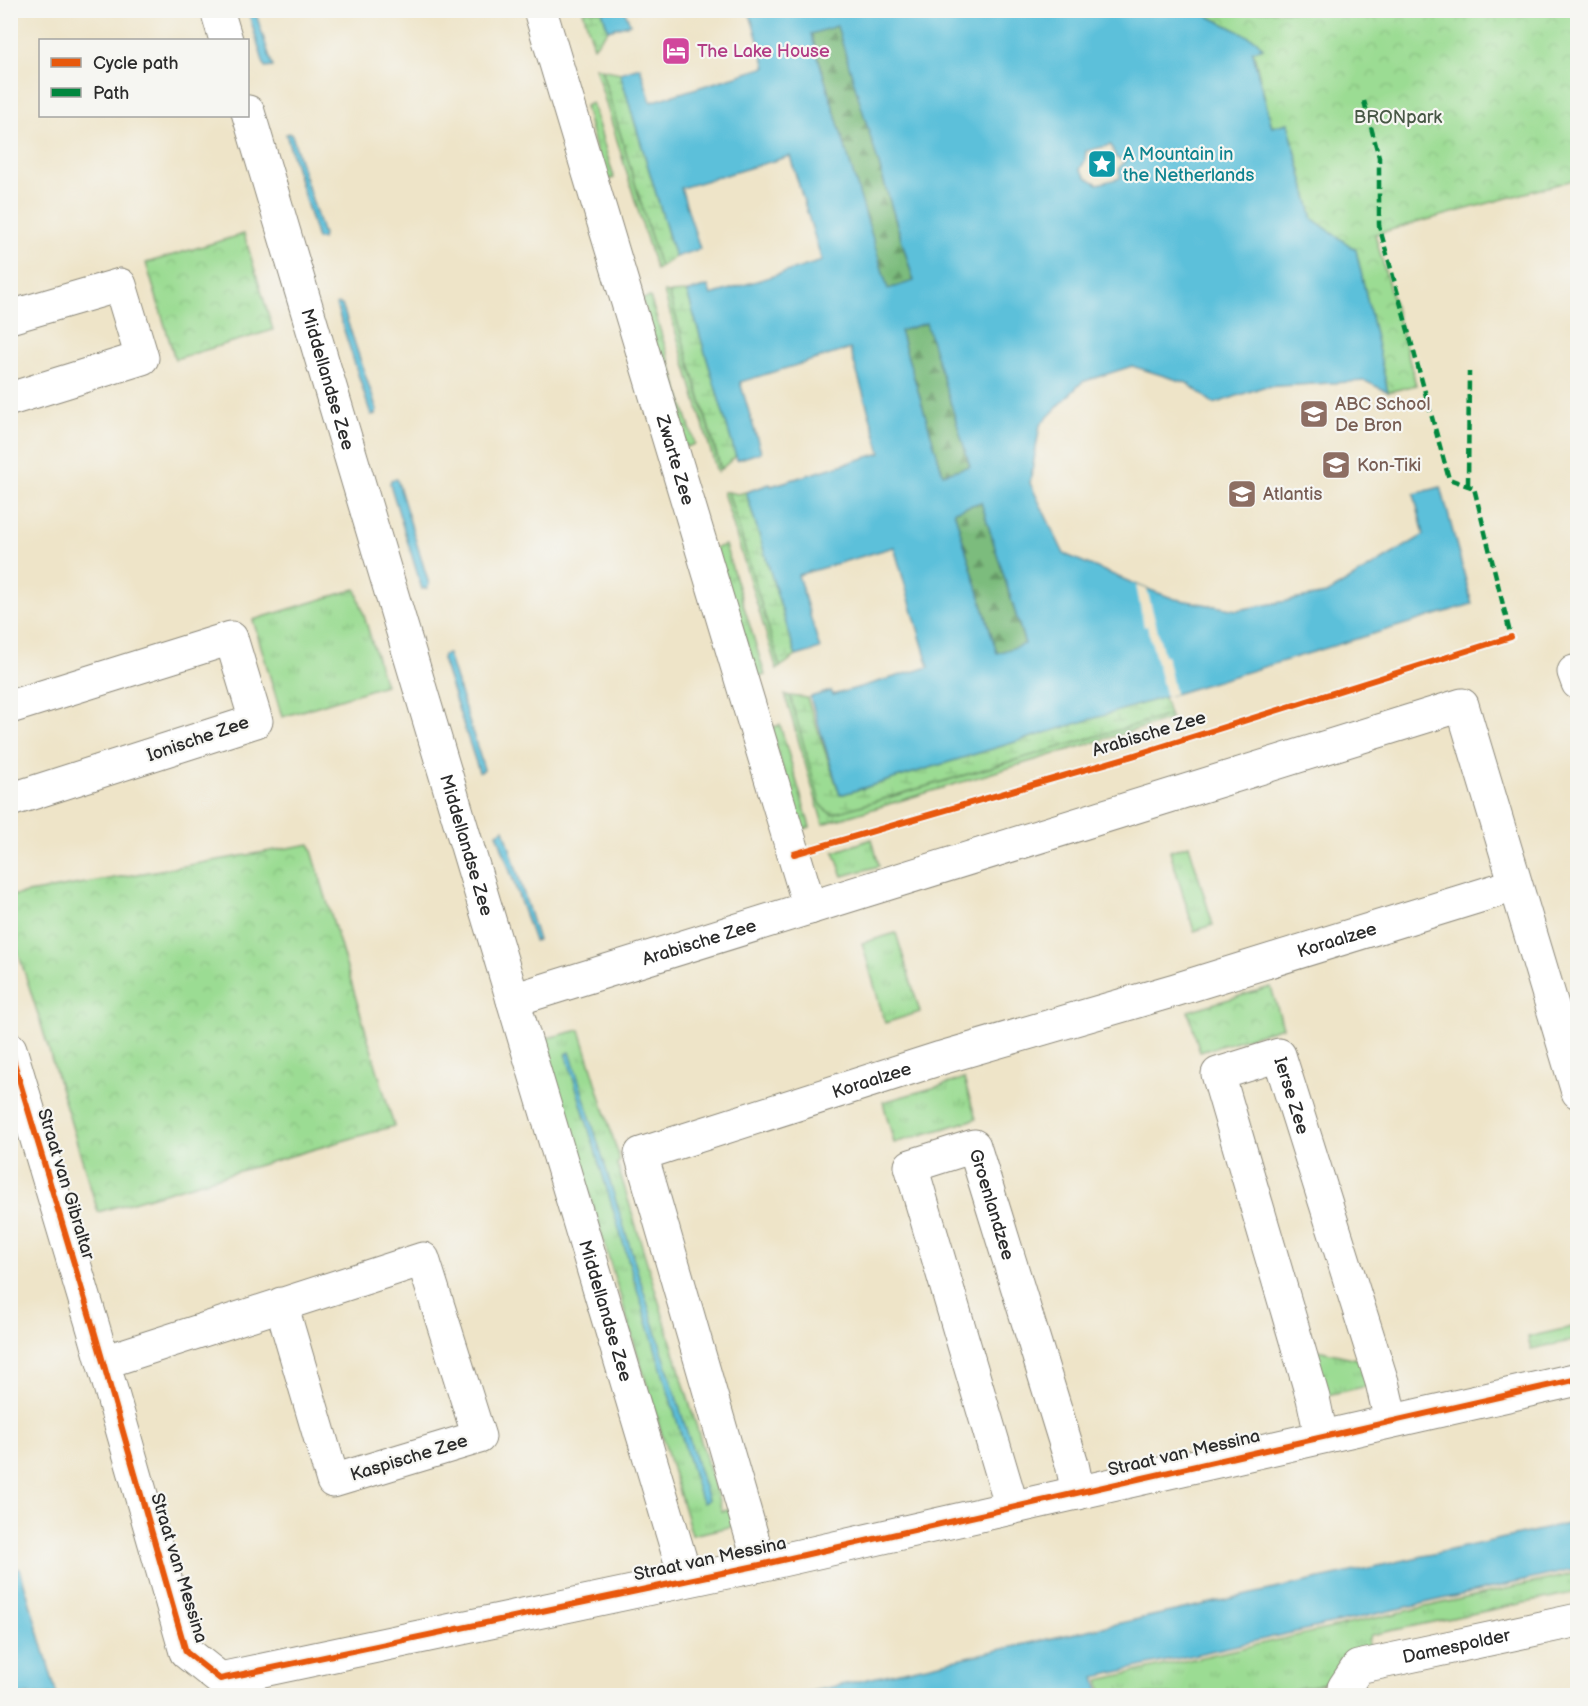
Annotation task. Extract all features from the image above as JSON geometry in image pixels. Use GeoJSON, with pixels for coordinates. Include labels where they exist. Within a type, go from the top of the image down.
{"type":"FeatureCollection","features":[{"type":"Feature","properties":{"kind":"street"},"geometry":{"type":"LineString","coordinates":[[217,10],[226,39]]}},
{"type":"Feature","properties":{"kind":"street","name":"Zwarte Zee"},"geometry":{"type":"LineString","coordinates":[[540,10],[810,908]]}},
{"type":"Feature","properties":{"kind":"street","name":"Middellandse Zee"},"geometry":{"type":"LineString","coordinates":[[249,115],[686,1580]]}},
{"type":"Feature","properties":{"kind":"street"},"geometry":{"type":"LineString","coordinates":[[10,317],[120,285],[142,358],[10,399]]}},
{"type":"Feature","properties":{"kind":"street","name":"Ionische Zee"},"geometry":{"type":"LineString","coordinates":[[10,708],[231,638],[256,721],[10,800]]}},
{"type":"Feature","properties":{"kind":"street"},"geometry":{"type":"LineString","coordinates":[[1578,671],[1574,672],[1578,683]]}},
{"type":"Feature","properties":{"kind":"street","name":"Arabische Zee"},"geometry":{"type":"LineString","coordinates":[[513,1000],[1462,705],[1578,1092]]}},
{"type":"Feature","properties":{"kind":"street","name":"Koraalzee"},"geometry":{"type":"LineString","coordinates":[[760,1565],[640,1154],[941,1058],[1175,990],[1515,885]]}},
{"type":"Feature","properties":{"kind":"street","name":"Straat van Gibraltar"},"geometry":{"type":"LineString","coordinates":[[10,1049],[93,1327]]}},
{"type":"Feature","properties":{"kind":"street","name":"Ierse Zee"},"geometry":{"type":"LineString","coordinates":[[1321,1436],[1313,1398],[1218,1074],[1279,1055],[1382,1382],[1390,1421]]}},
{"type":"Feature","properties":{"kind":"street","name":"Groenlandzee"},"geometry":{"type":"LineString","coordinates":[[1012,1507],[911,1166],[974,1146],[1072,1464],[1077,1493]]}},
{"type":"Feature","properties":{"kind":"street","name":"Kaspische Zee"},"geometry":{"type":"LineString","coordinates":[[104,1362],[281,1304],[423,1259],[479,1437],[333,1481],[281,1304]]}},
{"type":"Feature","properties":{"kind":"street","name":"Straat van Messina"},"geometry":{"type":"LineString","coordinates":[[93,1327],[186,1652],[220,1679],[760,1565],[1578,1379]]}},
{"type":"Feature","properties":{"kind":"street","name":"Damespolder"},"geometry":{"type":"LineString","coordinates":[[1345,1692],[1358,1667],[1578,1620]]}},
{"type":"Feature","properties":{"kind":"green space"},"geometry":{"type":"Polygon","coordinates":[[[583,11],[602,11],[608,30],[594,47],[583,11]]]}},
{"type":"Feature","properties":{"kind":"green space","name":"BRONpark"},"geometry":{"type":"Polygon","coordinates":[[[1198,11],[1577,11],[1577,179],[1375,234],[1416,385],[1388,392],[1356,251],[1313,219],[1288,123],[1272,127],[1253,51],[1263,48],[1256,40],[1198,11]]]}},
{"type":"Feature","properties":{"kind":"green space"},"geometry":{"type":"Polygon","coordinates":[[[837,25],[914,282],[888,290],[811,33],[837,25]]]}},
{"type":"Feature","properties":{"kind":"green space"},"geometry":{"type":"Polygon","coordinates":[[[595,67],[601,69],[660,267],[656,270],[595,67]]]}},
{"type":"Feature","properties":{"kind":"green space"},"geometry":{"type":"Polygon","coordinates":[[[601,69],[620,73],[675,257],[660,267],[601,69]]]}},
{"type":"Feature","properties":{"kind":"green space"},"geometry":{"type":"Polygon","coordinates":[[[592,103],[614,178],[604,181],[585,106],[592,103]]]}},
{"type":"Feature","properties":{"kind":"green space"},"geometry":{"type":"Polygon","coordinates":[[[244,234],[273,330],[175,359],[146,263],[244,234]]]}},
{"type":"Feature","properties":{"kind":"green space"},"geometry":{"type":"Polygon","coordinates":[[[664,292],[669,293],[720,468],[717,472],[664,292]]]}},
{"type":"Feature","properties":{"kind":"green space"},"geometry":{"type":"Polygon","coordinates":[[[687,292],[736,456],[721,469],[669,293],[687,292]]]}},
{"type":"Feature","properties":{"kind":"green space"},"geometry":{"type":"Polygon","coordinates":[[[650,297],[695,444],[686,447],[642,299],[650,297]]]}},
{"type":"Feature","properties":{"kind":"green space"},"geometry":{"type":"Polygon","coordinates":[[[927,323],[970,466],[943,475],[900,331],[927,323]]]}},
{"type":"Feature","properties":{"kind":"green space"},"geometry":{"type":"Polygon","coordinates":[[[723,492],[728,492],[780,667],[777,670],[723,492]]]}},
{"type":"Feature","properties":{"kind":"green space"},"geometry":{"type":"Polygon","coordinates":[[[728,492],[738,494],[746,492],[796,656],[780,667],[728,492]]]}},
{"type":"Feature","properties":{"kind":"green space"},"geometry":{"type":"Polygon","coordinates":[[[981,502],[1025,645],[997,653],[954,511],[981,502]]]}},
{"type":"Feature","properties":{"kind":"green space"},"geometry":{"type":"Polygon","coordinates":[[[725,545],[765,675],[757,677],[715,548],[725,545]]]}},
{"type":"Feature","properties":{"kind":"green space"},"geometry":{"type":"Polygon","coordinates":[[[356,589],[385,685],[282,717],[253,620],[356,589]]]}},
{"type":"Feature","properties":{"kind":"green space"},"geometry":{"type":"Polygon","coordinates":[[[785,695],[790,696],[832,814],[1169,715],[1171,719],[823,824],[785,695]]]}},
{"type":"Feature","properties":{"kind":"green space"},"geometry":{"type":"Polygon","coordinates":[[[790,696],[807,698],[840,795],[1164,697],[1169,715],[832,814],[820,803],[790,696]]]}},
{"type":"Feature","properties":{"kind":"green space"},"geometry":{"type":"Polygon","coordinates":[[[780,725],[810,827],[800,830],[771,728],[780,725]]]}},
{"type":"Feature","properties":{"kind":"green space"},"geometry":{"type":"Polygon","coordinates":[[[872,839],[879,866],[843,876],[834,852],[872,839]]]}},
{"type":"Feature","properties":{"kind":"green space"},"geometry":{"type":"Polygon","coordinates":[[[310,844],[394,1126],[98,1212],[11,930],[11,896],[310,844]]]}},
{"type":"Feature","properties":{"kind":"green space"},"geometry":{"type":"Polygon","coordinates":[[[1189,845],[1213,925],[1194,931],[1170,851],[1189,845]]]}},
{"type":"Feature","properties":{"kind":"green space"},"geometry":{"type":"Polygon","coordinates":[[[896,933],[920,1012],[885,1023],[862,943],[896,933]]]}},
{"type":"Feature","properties":{"kind":"green space"},"geometry":{"type":"Polygon","coordinates":[[[1271,987],[1283,1027],[1200,1052],[1188,1011],[1271,987]]]}},
{"type":"Feature","properties":{"kind":"green space"},"geometry":{"type":"Polygon","coordinates":[[[580,1030],[620,1161],[617,1163],[722,1511],[733,1508],[738,1525],[692,1535],[543,1039],[580,1030]]]}},
{"type":"Feature","properties":{"kind":"green space"},"geometry":{"type":"Polygon","coordinates":[[[964,1079],[976,1119],[894,1143],[883,1102],[964,1079]]]}},
{"type":"Feature","properties":{"kind":"green space"},"geometry":{"type":"Polygon","coordinates":[[[1577,1326],[1577,1340],[1531,1349],[1528,1337],[1577,1326]]]}},
{"type":"Feature","properties":{"kind":"green space"},"geometry":{"type":"Polygon","coordinates":[[[1313,1349],[1361,1360],[1372,1385],[1322,1396],[1313,1349]]]}},
{"type":"Feature","properties":{"kind":"green space"},"geometry":{"type":"Polygon","coordinates":[[[1577,1573],[1577,1592],[1371,1635],[1368,1641],[1372,1652],[1334,1681],[1270,1695],[1102,1695],[1099,1680],[1577,1573]]]}},
{"type":"Feature","properties":{"kind":"water"},"geometry":{"type":"Polygon","coordinates":[[[248,11],[255,11],[273,67],[265,68],[248,11]]]}},
{"type":"Feature","properties":{"kind":"water"},"geometry":{"type":"Polygon","coordinates":[[[602,11],[625,11],[630,24],[608,30],[602,11]]]}},
{"type":"Feature","properties":{"kind":"water"},"geometry":{"type":"Polygon","coordinates":[[[749,11],[1198,11],[1256,40],[1263,48],[1252,51],[1272,127],[1288,123],[1313,219],[1356,250],[1388,392],[1365,381],[1263,387],[1214,404],[1187,383],[1132,366],[1082,382],[1040,425],[1030,483],[1064,554],[1175,599],[1237,610],[1326,594],[1424,535],[1414,494],[1441,487],[1472,604],[840,795],[810,697],[831,691],[833,695],[929,667],[894,547],[798,575],[820,649],[796,656],[746,492],[881,453],[850,349],[740,382],[761,452],[737,460],[687,292],[708,286],[711,295],[822,261],[790,156],[681,188],[700,249],[675,257],[620,73],[640,67],[651,102],[766,67],[749,11]],[[837,26],[811,34],[888,289],[914,281],[837,26]],[[1111,145],[1086,151],[1085,161],[1080,169],[1087,178],[1098,184],[1120,178],[1119,168],[1125,161],[1116,158],[1111,145]],[[926,323],[900,331],[943,474],[970,466],[926,323]],[[981,502],[954,511],[997,653],[1025,644],[981,502]]]}},
{"type":"Feature","properties":{"kind":"water"},"geometry":{"type":"Polygon","coordinates":[[[286,134],[292,135],[323,235],[322,239],[317,239],[286,134]]]}},
{"type":"Feature","properties":{"kind":"water"},"geometry":{"type":"Polygon","coordinates":[[[336,305],[342,305],[377,410],[376,414],[371,415],[336,305]]]}},
{"type":"Feature","properties":{"kind":"water"},"geometry":{"type":"Polygon","coordinates":[[[397,479],[429,584],[427,588],[422,589],[390,484],[391,480],[397,479]]]}},
{"type":"Feature","properties":{"kind":"water"},"geometry":{"type":"Polygon","coordinates":[[[448,654],[484,769],[481,772],[479,772],[442,659],[443,655],[448,654]]]}},
{"type":"Feature","properties":{"kind":"water"},"geometry":{"type":"Polygon","coordinates":[[[504,829],[538,940],[534,941],[497,833],[504,829]]]}},
{"type":"Feature","properties":{"kind":"water"},"geometry":{"type":"Polygon","coordinates":[[[570,1052],[708,1500],[703,1503],[566,1054],[570,1052]]]}},
{"type":"Feature","properties":{"kind":"water"},"geometry":{"type":"Polygon","coordinates":[[[1577,1522],[1577,1569],[1095,1677],[1100,1695],[795,1695],[1577,1522]]]}},
{"type":"Feature","properties":{"kind":"water"},"geometry":{"type":"Polygon","coordinates":[[[11,1567],[20,1569],[57,1695],[11,1695],[11,1567]]]}},
{"type":"Feature","properties":{"kind":"pier"},"geometry":{"type":"Polygon","coordinates":[[[1136,585],[1147,589],[1164,655],[1167,655],[1175,694],[1166,697],[1147,626],[1144,627],[1136,585]]]}},
{"type":"Feature","properties":{"kind":"marked path"},"geometry":{"type":"LineString","coordinates":[[1364,101],[1379,157],[1379,225],[1383,240],[1449,479],[1474,488],[1511,637]]}},
{"type":"Feature","properties":{"kind":"marked path"},"geometry":{"type":"LineString","coordinates":[[1468,485],[1469,372]]}},
{"type":"Feature","properties":{"kind":"cycle path"},"geometry":{"type":"LineString","coordinates":[[794,854],[1132,756],[1511,637]]}},
{"type":"Feature","properties":{"kind":"cycle path"},"geometry":{"type":"LineString","coordinates":[[10,1049],[186,1652],[220,1679],[760,1565],[1578,1379]]}},
{"type":"Feature","properties":{"kind":"place","name":"The Lake House"},"geometry":{"type":"Point","coordinates":[676,51]}},
{"type":"Feature","properties":{"kind":"place","name":"A Mountain in the Netherlands"},"geometry":{"type":"Point","coordinates":[1102,164]}},
{"type":"Feature","properties":{"kind":"place","name":"ABC School De Bron"},"geometry":{"type":"Point","coordinates":[1314,414]}},
{"type":"Feature","properties":{"kind":"place","name":"Kon-Tiki"},"geometry":{"type":"Point","coordinates":[1336,465]}},
{"type":"Feature","properties":{"kind":"place","name":"Atlantis"},"geometry":{"type":"Point","coordinates":[1242,494]}}]}
